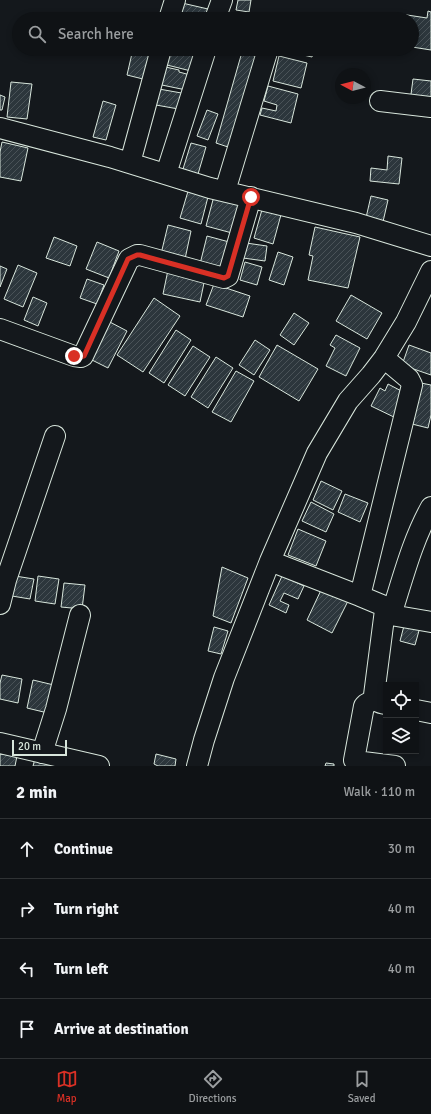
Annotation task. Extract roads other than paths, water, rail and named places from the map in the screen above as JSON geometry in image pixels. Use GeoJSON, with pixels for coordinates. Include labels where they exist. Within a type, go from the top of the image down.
{"type":"FeatureCollection","features":[{"type":"Feature","properties":{"kind":"street"},"geometry":{"type":"LineString","coordinates":[[171,12],[175,0]]}},
{"type":"Feature","properties":{"kind":"street"},"geometry":{"type":"LineString","coordinates":[[218,12],[222,0]]}},
{"type":"Feature","properties":{"kind":"street"},"geometry":{"type":"LineString","coordinates":[[130,163],[159,56]]}},
{"type":"Feature","properties":{"kind":"street"},"geometry":{"type":"LineString","coordinates":[[166,174],[204,56]]}},
{"type":"Feature","properties":{"kind":"street"},"geometry":{"type":"LineString","coordinates":[[225,191],[266,56]]}},
{"type":"Feature","properties":{"kind":"street"},"geometry":{"type":"LineString","coordinates":[[380,101],[431,107]]}},
{"type":"Feature","properties":{"kind":"street"},"geometry":{"type":"LineString","coordinates":[[0,128],[47,139],[210,188],[356,223],[431,246]]}},
{"type":"Feature","properties":{"kind":"street"},"geometry":{"type":"LineString","coordinates":[[0,329],[74,356],[84,356],[128,259],[140,255],[224,278],[228,276],[251,197]]}},
{"type":"Feature","properties":{"kind":"street"},"geometry":{"type":"LineString","coordinates":[[197,766],[224,678],[270,561],[317,453],[348,401],[384,358],[406,322],[431,271]]}},
{"type":"Feature","properties":{"kind":"street"},"geometry":{"type":"LineString","coordinates":[[360,596],[412,386],[409,380],[384,358]]}},
{"type":"Feature","properties":{"kind":"street"},"geometry":{"type":"LineString","coordinates":[[0,604],[3,579],[55,436]]}},
{"type":"Feature","properties":{"kind":"street"},"geometry":{"type":"LineString","coordinates":[[380,702],[374,695],[388,614],[414,542],[431,507]]}},
{"type":"Feature","properties":{"kind":"street"},"geometry":{"type":"LineString","coordinates":[[270,561],[384,606],[388,614]]}},
{"type":"Feature","properties":{"kind":"street"},"geometry":{"type":"LineString","coordinates":[[388,614],[431,622]]}},
{"type":"Feature","properties":{"kind":"street"},"geometry":{"type":"LineString","coordinates":[[42,753],[56,709],[80,615]]}},
{"type":"Feature","properties":{"kind":"street"},"geometry":{"type":"LineString","coordinates":[[380,702],[366,704],[364,706],[354,760],[395,766]]}},
{"type":"Feature","properties":{"kind":"street"},"geometry":{"type":"LineString","coordinates":[[419,711],[431,713]]}},
{"type":"Feature","properties":{"kind":"street"},"geometry":{"type":"LineString","coordinates":[[0,743],[42,753],[64,762],[99,766]]}}]}
